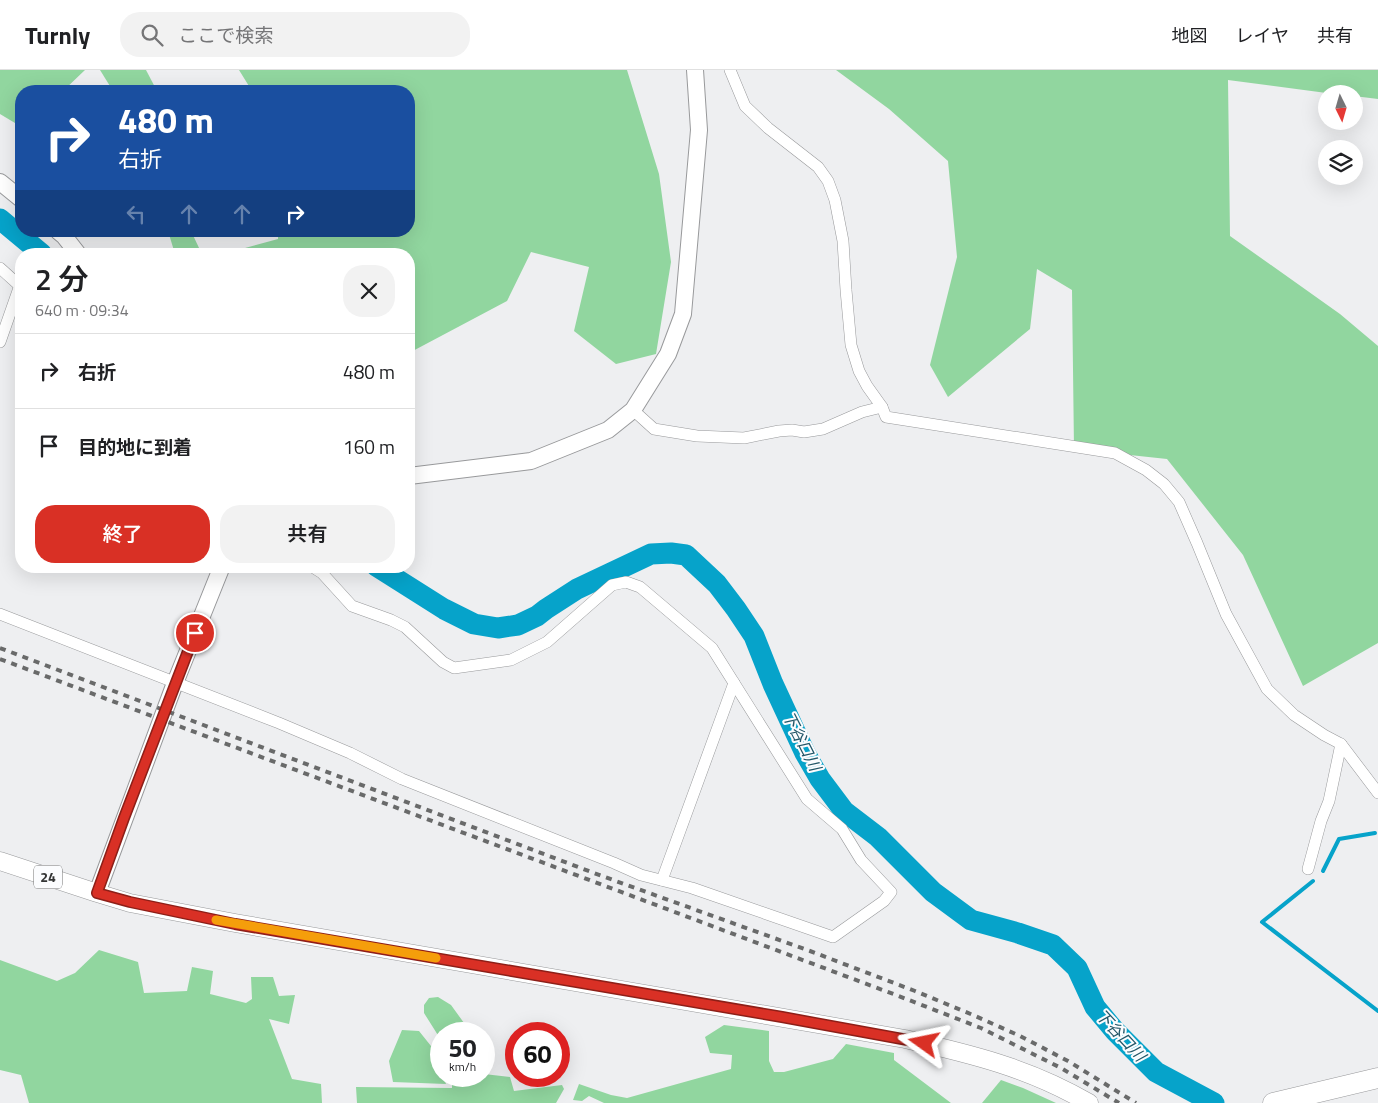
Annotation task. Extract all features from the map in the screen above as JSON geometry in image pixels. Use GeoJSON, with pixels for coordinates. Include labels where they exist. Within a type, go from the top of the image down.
{"type":"FeatureCollection","features":[{"type":"Feature","properties":{"kind":"highway"},"geometry":{"type":"LineString","coordinates":[[1273,1103],[1378,1078]]}},
{"type":"Feature","properties":{"kind":"main road","name":"24"},"geometry":{"type":"LineString","coordinates":[[0,861],[130,902],[235,924],[905,1039],[1001,1063],[1050,1082],[1089,1103]]}},
{"type":"Feature","properties":{"kind":"street"},"geometry":{"type":"LineString","coordinates":[[415,475],[531,461],[608,430],[633,410],[668,354],[683,314],[699,130],[695,70]]}},
{"type":"Feature","properties":{"kind":"street"},"geometry":{"type":"LineString","coordinates":[[730,70],[745,106],[768,128],[818,167],[828,181],[835,200],[843,241],[851,345],[859,371],[867,386],[882,406],[886,417],[1115,453],[1146,470],[1164,484],[1179,502],[1226,614],[1267,689],[1294,715],[1341,744],[1378,793]]}},
{"type":"Feature","properties":{"kind":"street"},"geometry":{"type":"LineString","coordinates":[[0,182],[15,194]]}},
{"type":"Feature","properties":{"kind":"street"},"geometry":{"type":"LineString","coordinates":[[65,237],[73,248]]}},
{"type":"Feature","properties":{"kind":"street"},"geometry":{"type":"LineString","coordinates":[[0,268],[15,281]]}},
{"type":"Feature","properties":{"kind":"street"},"geometry":{"type":"LineString","coordinates":[[0,342],[15,302]]}},
{"type":"Feature","properties":{"kind":"street"},"geometry":{"type":"LineString","coordinates":[[633,410],[654,429],[697,436],[744,438],[792,430],[804,432],[823,429],[862,412],[882,406]]}},
{"type":"Feature","properties":{"kind":"street"},"geometry":{"type":"LineString","coordinates":[[97,893],[175,683],[219,573]]}},
{"type":"Feature","properties":{"kind":"street"},"geometry":{"type":"LineString","coordinates":[[0,614],[333,746],[411,782],[641,875],[692,888],[833,937],[884,901],[891,892],[861,860],[842,829],[807,799],[712,648],[640,587],[626,582],[612,585],[547,642],[511,660],[454,668],[443,662],[405,627],[352,606],[322,573]]}},
{"type":"Feature","properties":{"kind":"street"},"geometry":{"type":"LineString","coordinates":[[662,880],[734,683]]}},
{"type":"Feature","properties":{"kind":"street"},"geometry":{"type":"LineString","coordinates":[[1308,869],[1321,821],[1329,801],[1341,744]]}},
{"type":"Feature","properties":{"kind":"green space"},"geometry":{"type":"Polygon","coordinates":[[[0,70],[85,70],[69,85],[15,85],[15,123],[0,114],[0,70]]]}},
{"type":"Feature","properties":{"kind":"green space"},"geometry":{"type":"Polygon","coordinates":[[[100,70],[146,70],[154,85],[109,85],[100,70]]]}},
{"type":"Feature","properties":{"kind":"green space"},"geometry":{"type":"Polygon","coordinates":[[[239,70],[627,70],[659,174],[671,262],[656,354],[616,364],[574,331],[589,267],[531,252],[507,301],[415,350],[415,248],[245,248],[278,239],[278,237],[415,237],[415,85],[248,85],[239,70]]]}},
{"type":"Feature","properties":{"kind":"green space"},"geometry":{"type":"Polygon","coordinates":[[[836,70],[1378,70],[1378,99],[1363,97],[1363,85],[1318,85],[1318,92],[1228,80],[1230,236],[1340,314],[1378,346],[1378,643],[1303,686],[1243,555],[1167,459],[1074,449],[1072,290],[1037,269],[1030,329],[948,397],[930,365],[957,257],[948,161],[889,109],[836,70]]]}},
{"type":"Feature","properties":{"kind":"green space"},"geometry":{"type":"Polygon","coordinates":[[[170,237],[194,237],[199,248],[173,248],[170,237]]]}},
{"type":"Feature","properties":{"kind":"green space"},"geometry":{"type":"Polygon","coordinates":[[[99,950],[138,962],[144,993],[187,991],[192,967],[213,971],[210,994],[246,1003],[252,999],[251,977],[273,977],[279,996],[295,995],[289,1024],[269,1019],[292,1079],[321,1084],[322,1103],[29,1103],[21,1075],[0,1070],[0,960],[57,981],[75,973],[99,950]]]}},
{"type":"Feature","properties":{"kind":"green space"},"geometry":{"type":"Polygon","coordinates":[[[438,997],[451,1005],[463,1022],[430,1023],[424,1013],[424,1005],[429,998],[438,997]]]}},
{"type":"Feature","properties":{"kind":"green space"},"geometry":{"type":"Polygon","coordinates":[[[724,1025],[769,1031],[769,1061],[774,1072],[784,1072],[833,1059],[846,1044],[894,1053],[894,1060],[951,1103],[604,1103],[589,1096],[582,1101],[573,1100],[579,1084],[611,1095],[627,1098],[731,1069],[732,1055],[710,1053],[705,1037],[724,1025]]]}},
{"type":"Feature","properties":{"kind":"green space"},"geometry":{"type":"Polygon","coordinates":[[[402,1030],[419,1031],[430,1045],[430,1083],[393,1082],[389,1061],[402,1030]]]}},
{"type":"Feature","properties":{"kind":"green space"},"geometry":{"type":"Polygon","coordinates":[[[495,1075],[505,1076],[505,1087],[513,1087],[514,1091],[546,1087],[563,1087],[564,1089],[556,1103],[357,1103],[356,1087],[495,1087],[495,1075]]]}},
{"type":"Feature","properties":{"kind":"green space"},"geometry":{"type":"Polygon","coordinates":[[[1001,1080],[1023,1088],[1056,1103],[982,1103],[1001,1080]]]}},
{"type":"Feature","properties":{"kind":"waterway","name":"下谷口川"},"geometry":{"type":"LineString","coordinates":[[0,219],[15,232]]}},
{"type":"Feature","properties":{"kind":"waterway","name":"下谷口川"},"geometry":{"type":"LineString","coordinates":[[22,237],[35,248]]}},
{"type":"Feature","properties":{"kind":"waterway","name":"下谷口川"},"geometry":{"type":"LineString","coordinates":[[387,573],[444,609],[474,624],[498,628],[518,625],[537,616],[577,589],[651,554],[671,553],[686,555],[717,584],[754,636],[773,684],[805,753],[820,779],[844,811],[878,837],[933,892],[971,920],[1053,945],[1077,968],[1095,1007],[1115,1031],[1156,1072],[1214,1103]]}},
{"type":"Feature","properties":{"kind":"waterway"},"geometry":{"type":"LineString","coordinates":[[1323,871],[1339,839],[1375,833]]}},
{"type":"Feature","properties":{"kind":"waterway"},"geometry":{"type":"LineString","coordinates":[[1313,881],[1262,922],[1378,1011]]}},
{"type":"Feature","properties":{"kind":"railway"},"geometry":{"type":"LineString","coordinates":[[0,648],[602,876],[915,991],[1020,1036],[1068,1061],[1136,1103]]}},
{"type":"Feature","properties":{"kind":"railway"},"geometry":{"type":"LineString","coordinates":[[0,659],[981,1028],[1061,1068],[1119,1103]]}},
{"type":"Feature","properties":{"kind":"slow traffic"},"geometry":{"type":"LineString","coordinates":[[216,920],[436,958]]}},
{"type":"Feature","properties":{"kind":"route"},"geometry":{"type":"LineString","coordinates":[[195,633],[97,893],[130,902],[235,924],[924,1043]]}}]}
